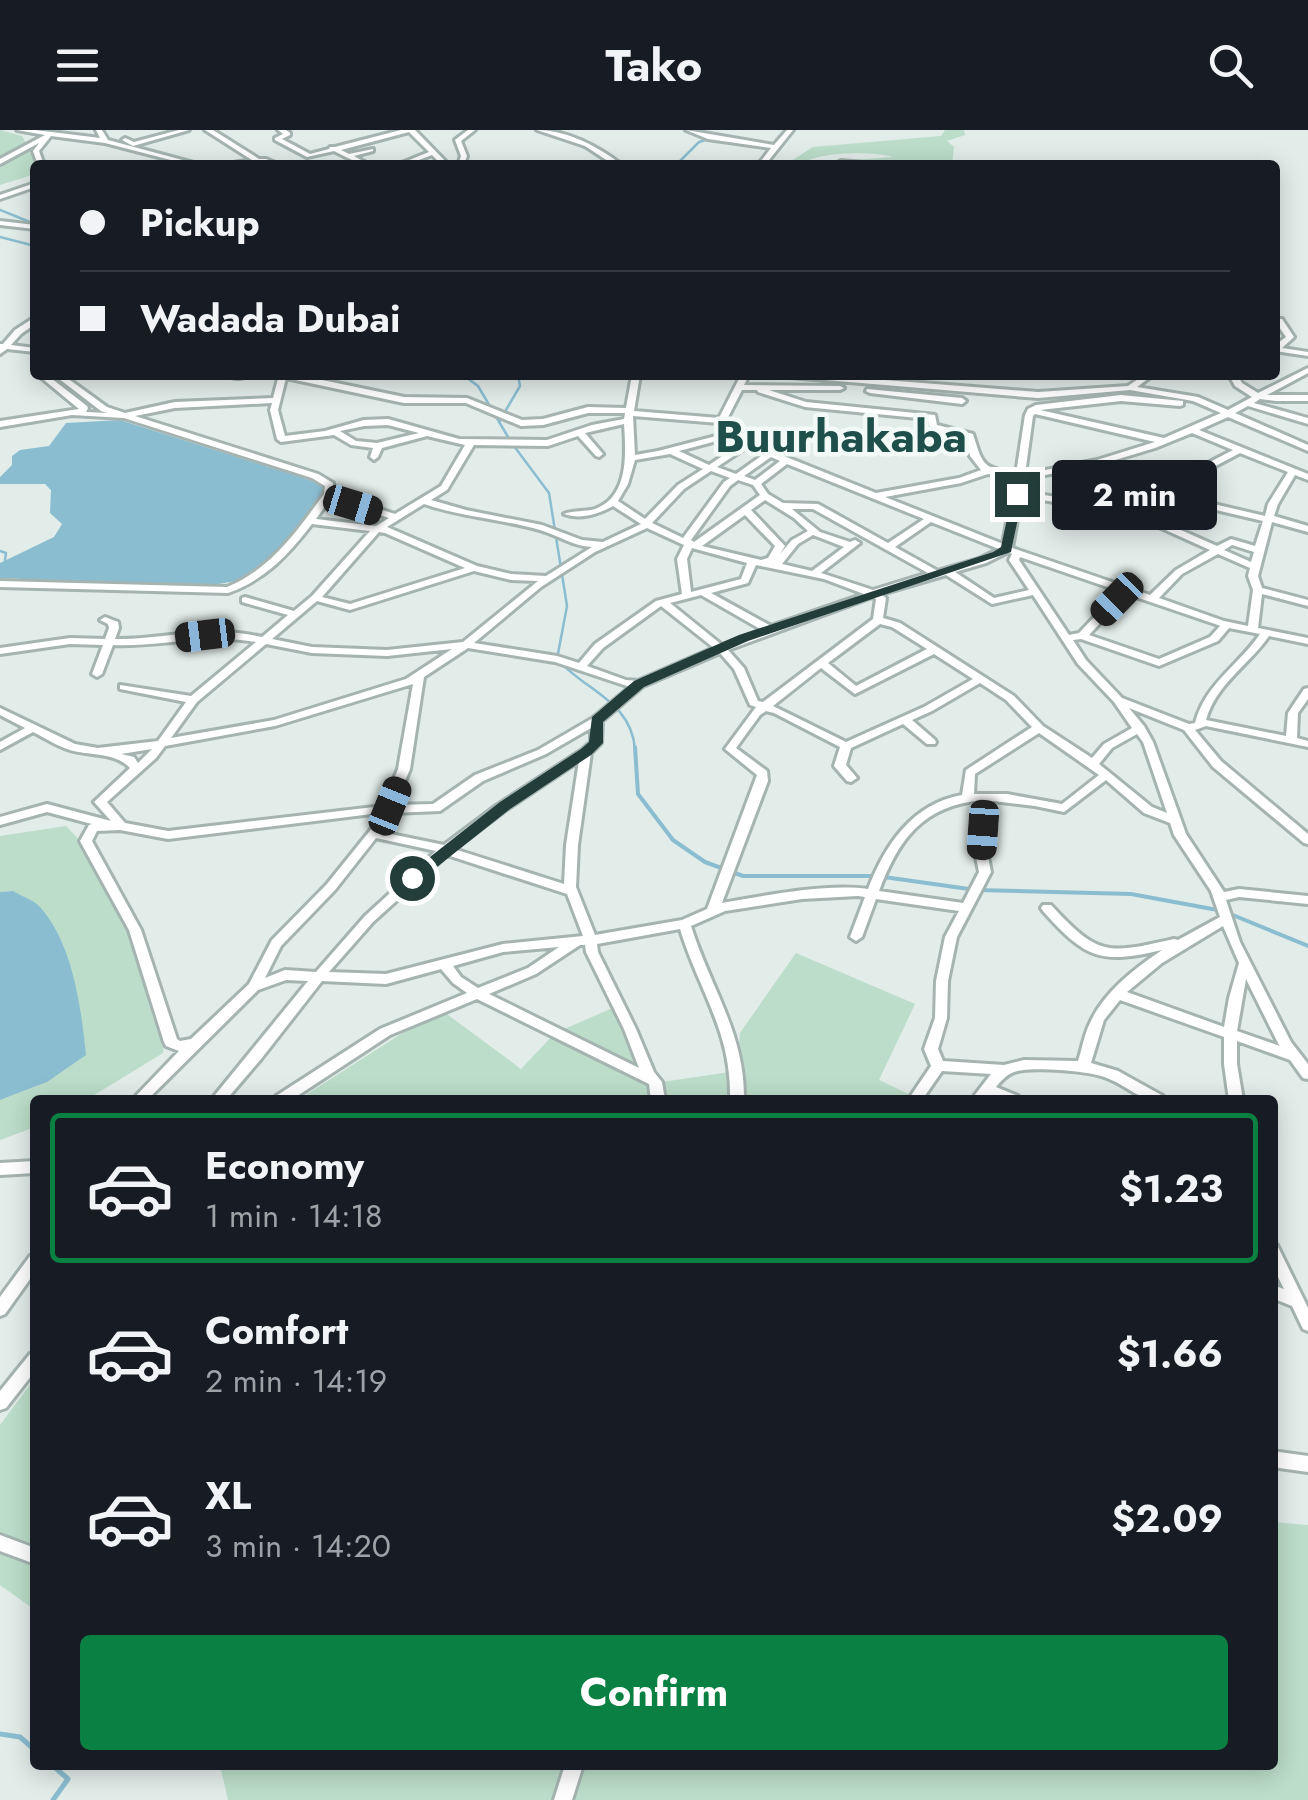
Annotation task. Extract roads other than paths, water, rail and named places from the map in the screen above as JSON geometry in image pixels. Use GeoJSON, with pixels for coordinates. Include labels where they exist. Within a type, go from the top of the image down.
{"type":"FeatureCollection","features":[{"type":"Feature","properties":{"kind":"street"},"geometry":{"type":"LineString","coordinates":[[20,130],[58,132],[178,160]]}},
{"type":"Feature","properties":{"kind":"street"},"geometry":{"type":"LineString","coordinates":[[99,130],[104,141]]}},
{"type":"Feature","properties":{"kind":"street"},"geometry":{"type":"LineString","coordinates":[[99,130],[133,144],[186,130]]}},
{"type":"Feature","properties":{"kind":"street"},"geometry":{"type":"LineString","coordinates":[[156,130],[168,136]]}},
{"type":"Feature","properties":{"kind":"street"},"geometry":{"type":"LineString","coordinates":[[208,130],[261,160],[297,149]]}},
{"type":"Feature","properties":{"kind":"street"},"geometry":{"type":"LineString","coordinates":[[304,130],[284,132],[276,139],[308,156],[410,130],[440,160]]}},
{"type":"Feature","properties":{"kind":"street"},"geometry":{"type":"LineString","coordinates":[[452,150],[460,136],[472,130]]}},
{"type":"Feature","properties":{"kind":"street"},"geometry":{"type":"LineString","coordinates":[[540,130],[588,145],[611,160]]}},
{"type":"Feature","properties":{"kind":"street"},"geometry":{"type":"LineString","coordinates":[[689,130],[775,148]]}},
{"type":"Feature","properties":{"kind":"street"},"geometry":{"type":"LineString","coordinates":[[715,137],[723,130]]}},
{"type":"Feature","properties":{"kind":"street"},"geometry":{"type":"LineString","coordinates":[[766,160],[790,130]]}},
{"type":"Feature","properties":{"kind":"street"},"geometry":{"type":"LineString","coordinates":[[0,162],[58,132]]}},
{"type":"Feature","properties":{"kind":"street"},"geometry":{"type":"LineString","coordinates":[[39,160],[36,151],[58,132]]}},
{"type":"Feature","properties":{"kind":"street"},"geometry":{"type":"LineString","coordinates":[[332,148],[356,160]]}},
{"type":"Feature","properties":{"kind":"street"},"geometry":{"type":"LineString","coordinates":[[347,160],[371,150]]}},
{"type":"Feature","properties":{"kind":"street"},"geometry":{"type":"LineString","coordinates":[[413,160],[452,150],[464,156],[463,160]]}},
{"type":"Feature","properties":{"kind":"street"},"geometry":{"type":"LineString","coordinates":[[0,197],[30,187]]}},
{"type":"Feature","properties":{"kind":"street"},"geometry":{"type":"LineString","coordinates":[[0,224],[30,226]]}},
{"type":"Feature","properties":{"kind":"street"},"geometry":{"type":"LineString","coordinates":[[1280,322],[1290,337],[1280,346]]}},
{"type":"Feature","properties":{"kind":"street"},"geometry":{"type":"LineString","coordinates":[[2,348],[30,325]]}},
{"type":"Feature","properties":{"kind":"street"},"geometry":{"type":"LineString","coordinates":[[2,348],[30,350]]}},
{"type":"Feature","properties":{"kind":"street"},"geometry":{"type":"LineString","coordinates":[[1280,350],[1308,354]]}},
{"type":"Feature","properties":{"kind":"street"},"geometry":{"type":"LineString","coordinates":[[878,495],[961,480],[987,471],[1020,477],[1094,464],[1192,430],[1308,370]]}},
{"type":"Feature","properties":{"kind":"street"},"geometry":{"type":"LineString","coordinates":[[48,380],[84,408],[76,414]]}},
{"type":"Feature","properties":{"kind":"street"},"geometry":{"type":"LineString","coordinates":[[0,584],[228,590],[251,580],[311,521],[329,494],[330,485],[315,476],[104,409],[65,380]]}},
{"type":"Feature","properties":{"kind":"street"},"geometry":{"type":"LineString","coordinates":[[282,380],[275,400],[281,439],[388,422],[470,444],[548,443],[629,415]]}},
{"type":"Feature","properties":{"kind":"street"},"geometry":{"type":"LineString","coordinates":[[308,380],[404,400],[467,402],[521,424],[596,409],[722,421]]}},
{"type":"Feature","properties":{"kind":"street"},"geometry":{"type":"LineString","coordinates":[[569,514],[596,512],[612,502],[624,484],[631,458],[629,415],[635,380]]}},
{"type":"Feature","properties":{"kind":"street"},"geometry":{"type":"LineString","coordinates":[[722,421],[742,380]]}},
{"type":"Feature","properties":{"kind":"street"},"geometry":{"type":"LineString","coordinates":[[835,380],[962,401]]}},
{"type":"Feature","properties":{"kind":"street"},"geometry":{"type":"LineString","coordinates":[[1130,388],[1142,380]]}},
{"type":"Feature","properties":{"kind":"street"},"geometry":{"type":"LineString","coordinates":[[1236,380],[1242,388],[1276,400],[1308,398]]}},
{"type":"Feature","properties":{"kind":"street"},"geometry":{"type":"LineString","coordinates":[[760,390],[798,386],[1038,395],[1130,388],[1195,399],[1299,446]]}},
{"type":"Feature","properties":{"kind":"street"},"geometry":{"type":"LineString","coordinates":[[738,387],[805,404],[932,417],[933,427],[970,436],[974,456],[987,471]]}},
{"type":"Feature","properties":{"kind":"street"},"geometry":{"type":"LineString","coordinates":[[1031,411],[1078,401],[1121,398],[1212,408]]}},
{"type":"Feature","properties":{"kind":"street"},"geometry":{"type":"LineString","coordinates":[[0,424],[76,414],[122,416],[175,404],[275,400]]}},
{"type":"Feature","properties":{"kind":"street"},"geometry":{"type":"LineString","coordinates":[[1246,404],[1308,424],[1299,446],[1291,449],[1290,471],[1273,504],[1258,550],[1253,576],[1258,590],[1253,629]]}},
{"type":"Feature","properties":{"kind":"street"},"geometry":{"type":"LineString","coordinates":[[1031,411],[1164,442]]}},
{"type":"Feature","properties":{"kind":"street"},"geometry":{"type":"LineString","coordinates":[[1031,411],[1017,494],[1014,560],[1082,662],[1140,728],[1173,820],[1218,898],[1245,963],[1308,1074]]}},
{"type":"Feature","properties":{"kind":"street"},"geometry":{"type":"LineString","coordinates":[[722,421],[729,435],[746,444],[1012,550],[1228,624],[1307,641]]}},
{"type":"Feature","properties":{"kind":"street"},"geometry":{"type":"LineString","coordinates":[[1192,430],[1308,477]]}},
{"type":"Feature","properties":{"kind":"street"},"geometry":{"type":"LineString","coordinates":[[328,432],[354,443],[378,446],[412,442],[426,433]]}},
{"type":"Feature","properties":{"kind":"street"},"geometry":{"type":"LineString","coordinates":[[580,434],[600,454]]}},
{"type":"Feature","properties":{"kind":"street"},"geometry":{"type":"LineString","coordinates":[[631,458],[729,435]]}},
{"type":"Feature","properties":{"kind":"street"},"geometry":{"type":"LineString","coordinates":[[121,826],[100,802],[132,775],[193,700],[315,598],[392,516],[444,488],[470,444]]}},
{"type":"Feature","properties":{"kind":"street"},"geometry":{"type":"LineString","coordinates":[[98,752],[158,746],[301,716],[419,676],[466,645],[528,592],[606,544],[647,525],[681,487],[746,444]]}},
{"type":"Feature","properties":{"kind":"street"},"geometry":{"type":"LineString","coordinates":[[374,458],[378,446]]}},
{"type":"Feature","properties":{"kind":"street"},"geometry":{"type":"LineString","coordinates":[[671,450],[709,468],[756,482],[765,496],[814,531],[850,546]]}},
{"type":"Feature","properties":{"kind":"street"},"geometry":{"type":"LineString","coordinates":[[1164,495],[1186,478],[1237,451]]}},
{"type":"Feature","properties":{"kind":"street"},"geometry":{"type":"LineString","coordinates":[[687,595],[682,570],[684,552],[734,477],[770,454]]}},
{"type":"Feature","properties":{"kind":"street"},"geometry":{"type":"LineString","coordinates":[[756,482],[786,460]]}},
{"type":"Feature","properties":{"kind":"street"},"geometry":{"type":"LineString","coordinates":[[1094,464],[1164,495],[1308,529]]}},
{"type":"Feature","properties":{"kind":"street"},"geometry":{"type":"LineString","coordinates":[[329,494],[392,516]]}},
{"type":"Feature","properties":{"kind":"street"},"geometry":{"type":"LineString","coordinates":[[1017,494],[1097,505],[1188,534],[1255,567]]}},
{"type":"Feature","properties":{"kind":"street"},"geometry":{"type":"LineString","coordinates":[[691,543],[748,512],[765,496]]}},
{"type":"Feature","properties":{"kind":"street"},"geometry":{"type":"LineString","coordinates":[[422,500],[481,519],[544,528],[572,544],[606,544]]}},
{"type":"Feature","properties":{"kind":"street"},"geometry":{"type":"LineString","coordinates":[[612,502],[647,525],[691,543],[814,574],[881,598],[878,620],[764,708],[730,749],[763,774],[738,851],[713,910]]}},
{"type":"Feature","properties":{"kind":"street"},"geometry":{"type":"LineString","coordinates":[[780,506],[815,506],[992,602],[1035,592]]}},
{"type":"Feature","properties":{"kind":"street"},"geometry":{"type":"LineString","coordinates":[[748,512],[780,546],[772,560],[765,562]]}},
{"type":"Feature","properties":{"kind":"street"},"geometry":{"type":"LineString","coordinates":[[888,546],[931,518]]}},
{"type":"Feature","properties":{"kind":"street"},"geometry":{"type":"LineString","coordinates":[[311,521],[378,529],[474,568],[527,579],[556,575]]}},
{"type":"Feature","properties":{"kind":"street"},"geometry":{"type":"LineString","coordinates":[[581,667],[598,646],[661,603],[746,582],[765,562],[814,531]]}},
{"type":"Feature","properties":{"kind":"street"},"geometry":{"type":"LineString","coordinates":[[814,574],[866,537]]}},
{"type":"Feature","properties":{"kind":"street"},"geometry":{"type":"LineString","coordinates":[[1152,599],[1179,572],[1232,542],[1258,550]]}},
{"type":"Feature","properties":{"kind":"street"},"geometry":{"type":"LineString","coordinates":[[0,821],[47,808],[150,836],[168,836],[436,808],[480,778],[542,752],[596,720],[639,684],[719,647],[1012,550]]}},
{"type":"Feature","properties":{"kind":"street"},"geometry":{"type":"LineString","coordinates":[[315,598],[350,607],[474,568]]}},
{"type":"Feature","properties":{"kind":"street"},"geometry":{"type":"LineString","coordinates":[[661,603],[682,570]]}},
{"type":"Feature","properties":{"kind":"street"},"geometry":{"type":"LineString","coordinates":[[1082,636],[1124,590]]}},
{"type":"Feature","properties":{"kind":"street"},"geometry":{"type":"LineString","coordinates":[[1258,590],[1308,602]]}},
{"type":"Feature","properties":{"kind":"street"},"geometry":{"type":"LineString","coordinates":[[703,592],[768,629]]}},
{"type":"Feature","properties":{"kind":"street"},"geometry":{"type":"LineString","coordinates":[[245,600],[295,614]]}},
{"type":"Feature","properties":{"kind":"street"},"geometry":{"type":"LineString","coordinates":[[661,603],[719,647],[739,668],[754,703],[846,746]]}},
{"type":"Feature","properties":{"kind":"street"},"geometry":{"type":"LineString","coordinates":[[97,674],[114,628],[113,622],[106,620]]}},
{"type":"Feature","properties":{"kind":"street"},"geometry":{"type":"LineString","coordinates":[[878,620],[896,625],[1010,698],[1040,728],[1093,764],[1148,810],[1173,820]]}},
{"type":"Feature","properties":{"kind":"street"},"geometry":{"type":"LineString","coordinates":[[1068,638],[1082,636],[1159,663],[1214,639],[1228,624]]}},
{"type":"Feature","properties":{"kind":"street"},"geometry":{"type":"LineString","coordinates":[[1194,726],[1212,690],[1252,655],[1267,632]]}},
{"type":"Feature","properties":{"kind":"street"},"geometry":{"type":"LineString","coordinates":[[0,651],[53,642],[226,634],[312,650],[387,653],[466,645],[524,651],[625,684],[639,684]]}},
{"type":"Feature","properties":{"kind":"street"},"geometry":{"type":"LineString","coordinates":[[822,664],[855,691],[935,650]]}},
{"type":"Feature","properties":{"kind":"street"},"geometry":{"type":"LineString","coordinates":[[144,1095],[254,986],[276,944],[375,834],[404,769],[419,676]]}},
{"type":"Feature","properties":{"kind":"street"},"geometry":{"type":"LineString","coordinates":[[851,778],[840,766],[846,746],[905,720],[978,680]]}},
{"type":"Feature","properties":{"kind":"street"},"geometry":{"type":"LineString","coordinates":[[124,686],[193,700]]}},
{"type":"Feature","properties":{"kind":"street"},"geometry":{"type":"LineString","coordinates":[[1291,741],[1293,713],[1308,691]]}},
{"type":"Feature","properties":{"kind":"street"},"geometry":{"type":"LineString","coordinates":[[1118,700],[1194,726],[1308,744]]}},
{"type":"Feature","properties":{"kind":"street"},"geometry":{"type":"LineString","coordinates":[[0,711],[72,747],[130,760],[136,768],[132,775]]}},
{"type":"Feature","properties":{"kind":"street"},"geometry":{"type":"LineString","coordinates":[[222,1095],[368,920],[505,806],[586,752],[596,743],[596,720]]}},
{"type":"Feature","properties":{"kind":"street"},"geometry":{"type":"LineString","coordinates":[[905,720],[931,742]]}},
{"type":"Feature","properties":{"kind":"street"},"geometry":{"type":"LineString","coordinates":[[1194,726],[1217,764],[1308,840]]}},
{"type":"Feature","properties":{"kind":"street"},"geometry":{"type":"LineString","coordinates":[[0,747],[34,727]]}},
{"type":"Feature","properties":{"kind":"street"},"geometry":{"type":"LineString","coordinates":[[968,796],[970,773],[976,767],[1040,728]]}},
{"type":"Feature","properties":{"kind":"street"},"geometry":{"type":"LineString","coordinates":[[1093,764],[1108,746],[1140,728]]}},
{"type":"Feature","properties":{"kind":"street"},"geometry":{"type":"LineString","coordinates":[[586,752],[572,845],[571,891],[592,952],[630,1028],[648,1075],[655,1082],[657,1095]]}},
{"type":"Feature","properties":{"kind":"street"},"geometry":{"type":"LineString","coordinates":[[856,937],[885,863],[912,822],[942,803],[968,796],[1044,800],[1064,808],[1104,776]]}},
{"type":"Feature","properties":{"kind":"street"},"geometry":{"type":"LineString","coordinates":[[938,1066],[931,1049],[941,1018],[942,981],[952,937],[985,872],[981,852],[988,797]]}},
{"type":"Feature","properties":{"kind":"street"},"geometry":{"type":"LineString","coordinates":[[1292,830],[1308,822]]}},
{"type":"Feature","properties":{"kind":"street"},"geometry":{"type":"LineString","coordinates":[[102,824],[88,832],[86,841],[135,930],[150,967],[165,1031],[170,1042],[179,1046],[194,1043]]}},
{"type":"Feature","properties":{"kind":"street"},"geometry":{"type":"LineString","coordinates":[[375,834],[447,851],[571,891]]}},
{"type":"Feature","properties":{"kind":"street"},"geometry":{"type":"LineString","coordinates":[[254,986],[285,975],[367,980],[530,944],[575,943],[684,924],[713,910],[843,891],[967,908]]}},
{"type":"Feature","properties":{"kind":"street"},"geometry":{"type":"LineString","coordinates":[[1218,898],[1239,893],[1308,900]]}},
{"type":"Feature","properties":{"kind":"street"},"geometry":{"type":"LineString","coordinates":[[1047,908],[1089,949],[1115,956],[1190,939]]}},
{"type":"Feature","properties":{"kind":"street"},"geometry":{"type":"LineString","coordinates":[[1083,1066],[1092,1029],[1118,994],[1167,953],[1226,918]]}},
{"type":"Feature","properties":{"kind":"street"},"geometry":{"type":"LineString","coordinates":[[684,924],[732,1042],[737,1062],[737,1095]]}},
{"type":"Feature","properties":{"kind":"street"},"geometry":{"type":"LineString","coordinates":[[289,1095],[385,1032],[547,963],[575,943]]}},
{"type":"Feature","properties":{"kind":"street"},"geometry":{"type":"LineString","coordinates":[[1235,1095],[1228,1032],[1232,1001],[1245,963]]}},
{"type":"Feature","properties":{"kind":"street"},"geometry":{"type":"LineString","coordinates":[[446,965],[457,980],[478,994],[655,1082]]}},
{"type":"Feature","properties":{"kind":"street"},"geometry":{"type":"LineString","coordinates":[[1118,994],[1295,1057]]}},
{"type":"Feature","properties":{"kind":"street"},"geometry":{"type":"LineString","coordinates":[[938,1066],[1004,1070],[1027,1065],[1062,1070],[1083,1066],[1113,1075],[1149,1095]]}},
{"type":"Feature","properties":{"kind":"street"},"geometry":{"type":"LineString","coordinates":[[918,1095],[938,1066]]}},
{"type":"Feature","properties":{"kind":"street"},"geometry":{"type":"LineString","coordinates":[[983,1095],[1004,1070]]}},
{"type":"Feature","properties":{"kind":"street"},"geometry":{"type":"LineString","coordinates":[[0,1169],[30,1168]]}},
{"type":"Feature","properties":{"kind":"street"},"geometry":{"type":"LineString","coordinates":[[1278,1259],[1303,1312]]}},
{"type":"Feature","properties":{"kind":"street"},"geometry":{"type":"LineString","coordinates":[[0,1310],[30,1267]]}},
{"type":"Feature","properties":{"kind":"street"},"geometry":{"type":"LineString","coordinates":[[1278,1295],[1303,1312]]}},
{"type":"Feature","properties":{"kind":"street"},"geometry":{"type":"LineString","coordinates":[[0,1403],[30,1365]]}},
{"type":"Feature","properties":{"kind":"street"},"geometry":{"type":"LineString","coordinates":[[1278,1460],[1308,1464]]}},
{"type":"Feature","properties":{"kind":"street"},"geometry":{"type":"LineString","coordinates":[[0,1542],[30,1554]]}},
{"type":"Feature","properties":{"kind":"street"},"geometry":{"type":"LineString","coordinates":[[563,1800],[572,1770]]}},
{"type":"Feature","properties":{"kind":"water"},"geometry":{"type":"Polygon","coordinates":[[[120,420],[307,479],[325,491],[269,558],[247,576],[229,582],[167,586],[0,578],[0,563],[54,537],[62,524],[50,513],[51,490],[45,484],[0,484],[0,477],[12,465],[12,456],[20,450],[49,446],[66,423],[120,420]]]}},
{"type":"Feature","properties":{"kind":"water"},"geometry":{"type":"Polygon","coordinates":[[[13,891],[40,907],[60,939],[78,997],[86,1055],[47,1082],[0,1100],[0,892],[13,891]]]}},
{"type":"Feature","properties":{"kind":"waterway"},"geometry":{"type":"LineString","coordinates":[[535,130],[592,150]]}},
{"type":"Feature","properties":{"kind":"waterway"},"geometry":{"type":"LineString","coordinates":[[681,160],[699,142],[709,139]]}},
{"type":"Feature","properties":{"kind":"waterway"},"geometry":{"type":"LineString","coordinates":[[0,210],[30,222]]}},
{"type":"Feature","properties":{"kind":"waterway"},"geometry":{"type":"LineString","coordinates":[[0,237],[30,245]]}},
{"type":"Feature","properties":{"kind":"waterway"},"geometry":{"type":"LineString","coordinates":[[54,380],[59,385]]}},
{"type":"Feature","properties":{"kind":"waterway"},"geometry":{"type":"LineString","coordinates":[[470,380],[478,386],[499,422]]}},
{"type":"Feature","properties":{"kind":"waterway"},"geometry":{"type":"LineString","coordinates":[[499,422],[520,386],[519,380]]}},
{"type":"Feature","properties":{"kind":"waterway"},"geometry":{"type":"LineString","coordinates":[[499,422],[549,493],[567,606],[557,659],[616,708],[632,733],[635,750]]}},
{"type":"Feature","properties":{"kind":"waterway"},"geometry":{"type":"LineString","coordinates":[[0,551],[6,553],[5,560]]}},
{"type":"Feature","properties":{"kind":"waterway"},"geometry":{"type":"LineString","coordinates":[[635,747],[638,794],[673,840],[705,862],[743,876],[875,876]]}},
{"type":"Feature","properties":{"kind":"waterway"},"geometry":{"type":"LineString","coordinates":[[884,877],[976,890],[1131,894],[1223,911],[1308,946]]}},
{"type":"Feature","properties":{"kind":"waterway"},"geometry":{"type":"LineString","coordinates":[[0,1734],[20,1737],[30,1746]]}},
{"type":"Feature","properties":{"kind":"waterway"},"geometry":{"type":"LineString","coordinates":[[53,1800],[68,1779],[58,1770]]}},
{"type":"Feature","properties":{"kind":"district","name":"Buurhakaba"},"geometry":{"type":"Point","coordinates":[841,436]}}]}
